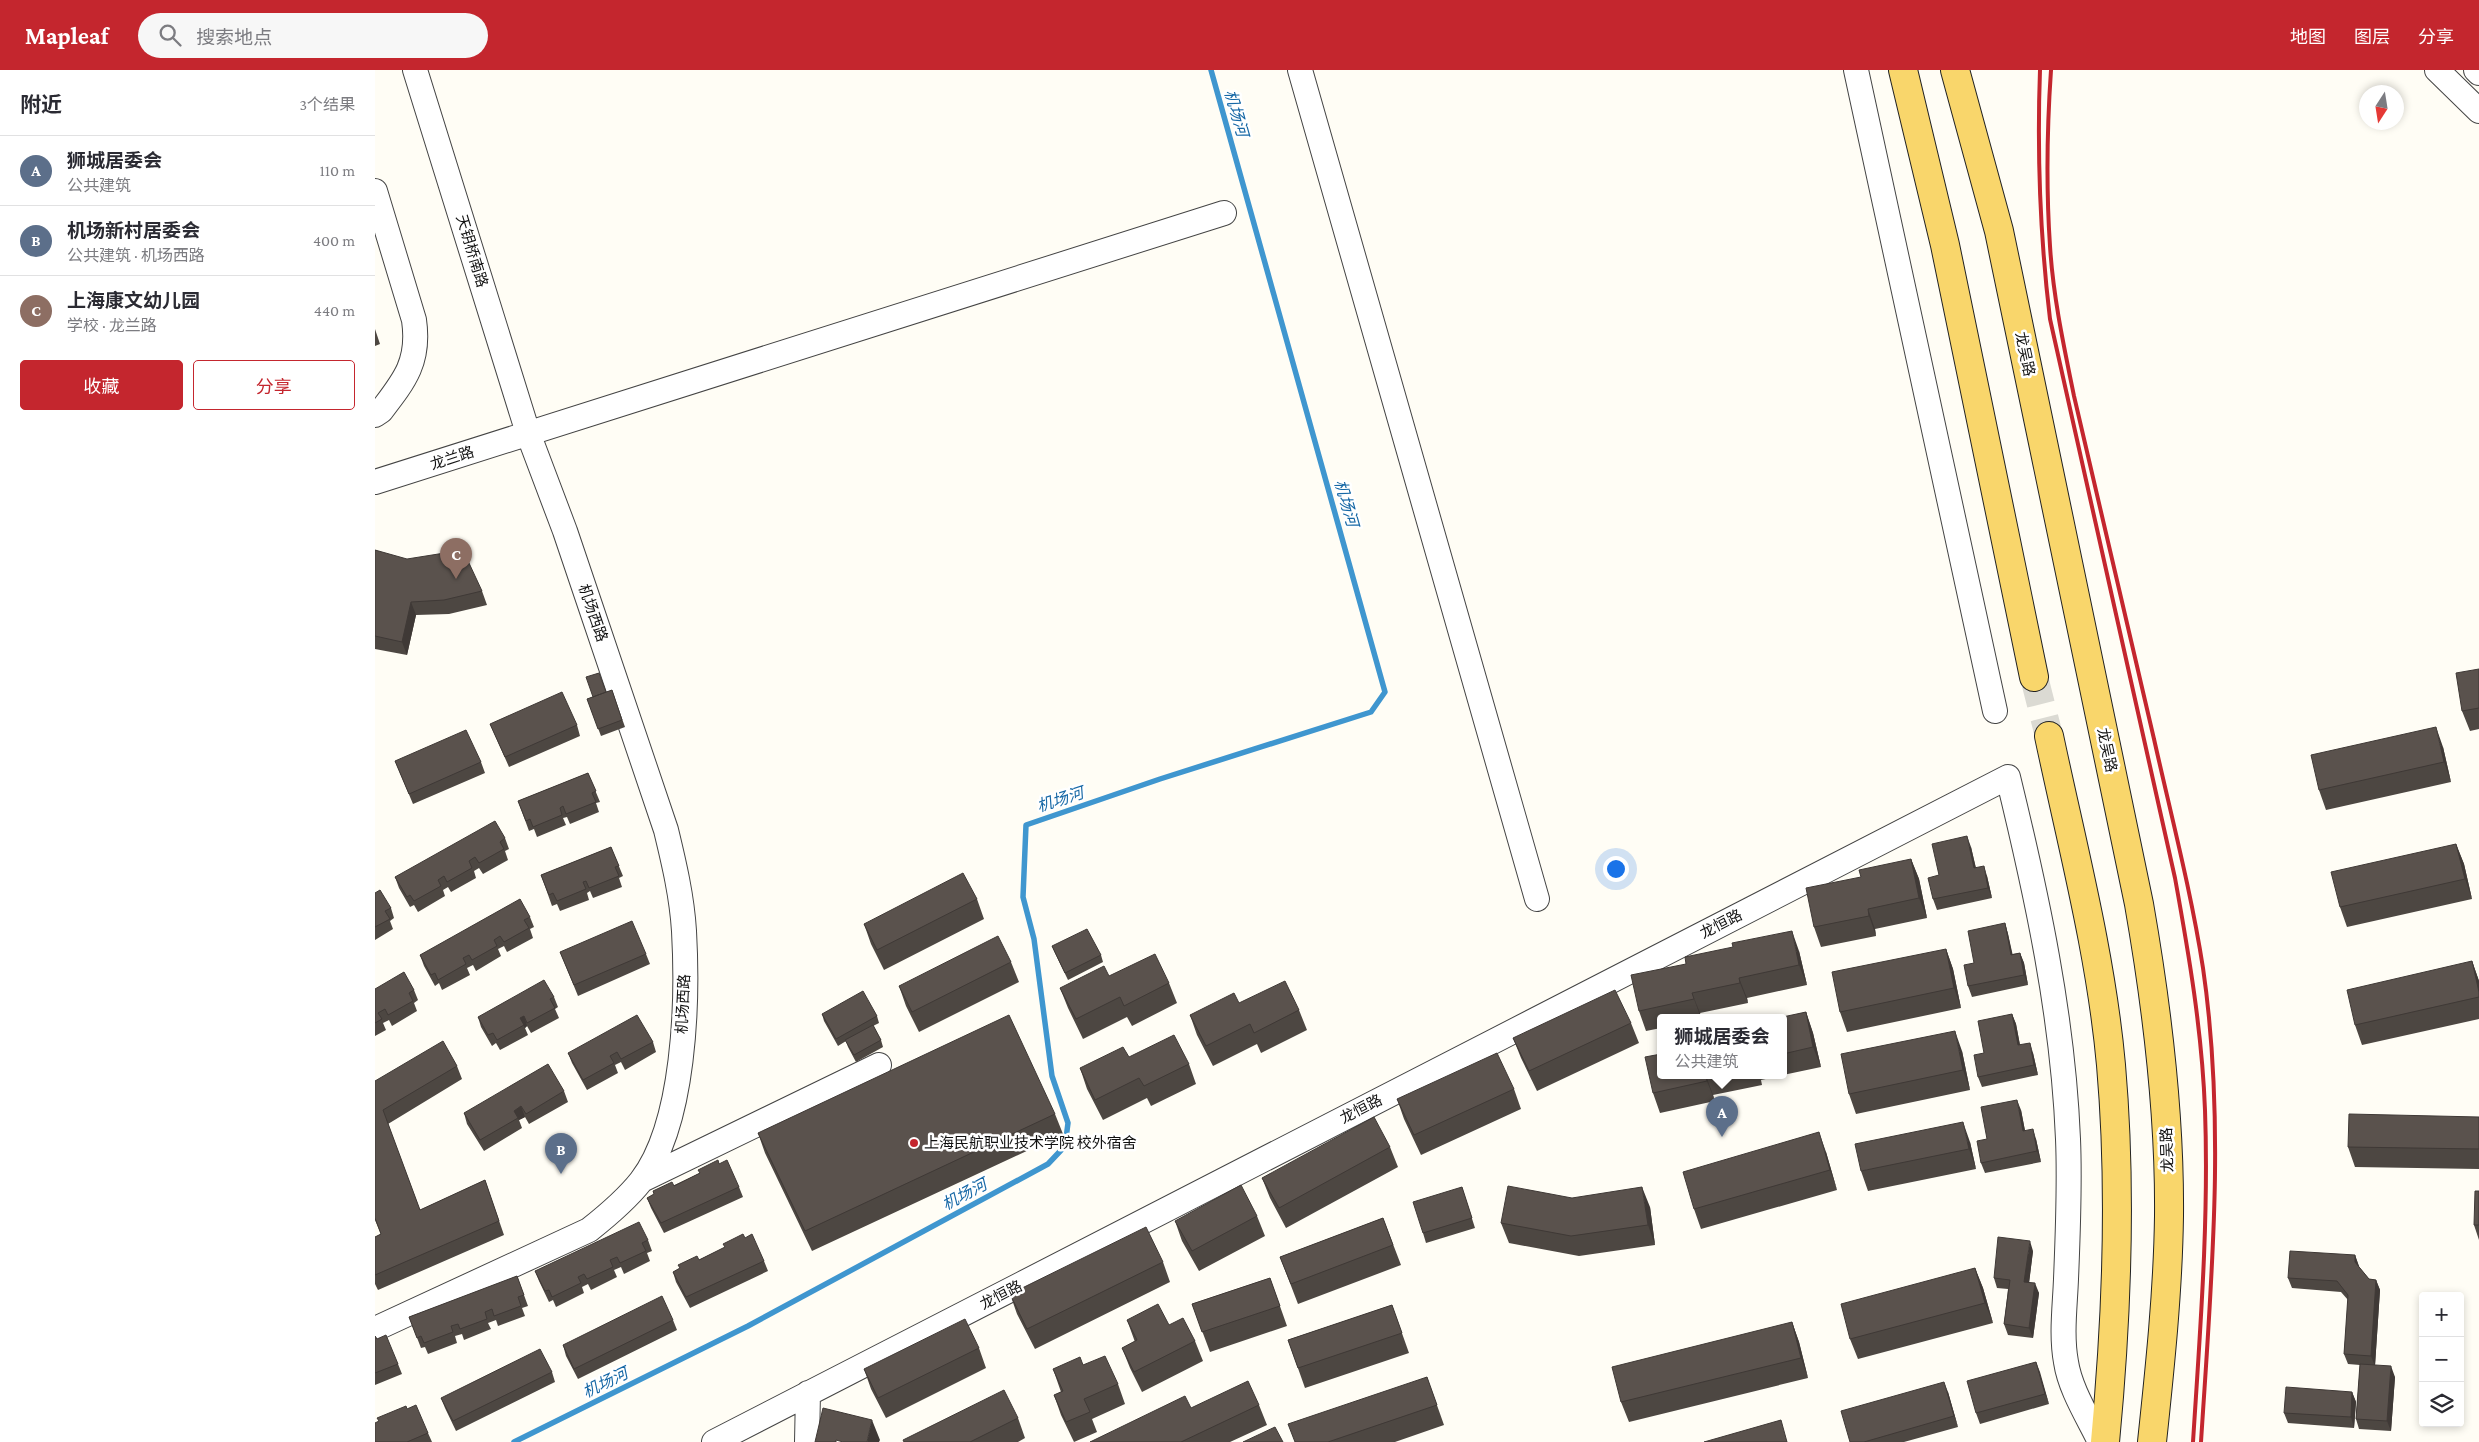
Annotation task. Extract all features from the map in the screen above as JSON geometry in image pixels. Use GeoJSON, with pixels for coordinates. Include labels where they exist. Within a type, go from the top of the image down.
{"type":"FeatureCollection","features":[{"type":"Feature","properties":{"kind":"main road"},"geometry":{"type":"LineString","coordinates":[[1903,70],[1945,244],[2034,676]]}},
{"type":"Feature","properties":{"kind":"main road","name":"龙吴路"},"geometry":{"type":"LineString","coordinates":[[1955,70],[2001,241],[2139,904],[2153,983],[2166,1128],[2169,1216],[2165,1302],[2152,1442]]}},
{"type":"Feature","properties":{"kind":"main road"},"geometry":{"type":"LineString","coordinates":[[2049,736],[2102,990],[2111,1064],[2118,1216],[2116,1298],[2105,1442]]}},
{"type":"Feature","properties":{"kind":"street","name":"天钥桥南路"},"geometry":{"type":"LineString","coordinates":[[415,70],[528,432],[565,530]]}},
{"type":"Feature","properties":{"kind":"street"},"geometry":{"type":"LineString","coordinates":[[1300,70],[1537,899]]}},
{"type":"Feature","properties":{"kind":"street"},"geometry":{"type":"LineString","coordinates":[[1856,70],[1995,711]]}},
{"type":"Feature","properties":{"kind":"street"},"geometry":{"type":"LineString","coordinates":[[2437,70],[2479,111]]}},
{"type":"Feature","properties":{"kind":"street"},"geometry":{"type":"LineString","coordinates":[[2475,70],[2479,73]]}},
{"type":"Feature","properties":{"kind":"street"},"geometry":{"type":"LineString","coordinates":[[375,191],[414,320],[417,339],[415,356],[408,373],[381,411],[375,415]]}},
{"type":"Feature","properties":{"kind":"street","name":"龙兰路"},"geometry":{"type":"LineString","coordinates":[[375,482],[1224,213]]}},
{"type":"Feature","properties":{"kind":"street","name":"机场西路"},"geometry":{"type":"LineString","coordinates":[[375,1329],[589,1230],[617,1208],[642,1180],[657,1152],[670,1117],[677,1082],[685,977],[684,930],[677,874],[666,830],[565,530]]}},
{"type":"Feature","properties":{"kind":"street","name":"龙恒路"},"geometry":{"type":"LineString","coordinates":[[714,1442],[2008,777],[2045,940],[2063,1065],[2068,1138],[2069,1213],[2064,1342],[2066,1363],[2072,1381],[2100,1442]]}},
{"type":"Feature","properties":{"kind":"street"},"geometry":{"type":"LineString","coordinates":[[642,1180],[879,1065]]}},
{"type":"Feature","properties":{"kind":"street"},"geometry":{"type":"LineString","coordinates":[[807,1442],[808,1393]]}},
{"type":"Feature","properties":{"kind":"building"},"geometry":{"type":"Polygon","coordinates":[[[462,548],[482,591],[444,600],[411,602],[402,642],[375,636],[375,550],[407,559],[451,552],[462,548]]]}},
{"type":"Feature","properties":{"kind":"building"},"geometry":{"type":"Polygon","coordinates":[[[2479,669],[2479,708],[2462,711],[2456,673],[2479,669]]]}},
{"type":"Feature","properties":{"kind":"building"},"geometry":{"type":"Polygon","coordinates":[[[599,673],[606,692],[593,697],[586,677],[599,673]]]}},
{"type":"Feature","properties":{"kind":"building"},"geometry":{"type":"Polygon","coordinates":[[[612,690],[622,720],[598,729],[587,699],[612,690]]]}},
{"type":"Feature","properties":{"kind":"building"},"geometry":{"type":"Polygon","coordinates":[[[562,692],[577,725],[505,757],[490,724],[562,692]]]}},
{"type":"Feature","properties":{"kind":"building"},"geometry":{"type":"Polygon","coordinates":[[[2436,727],[2444,762],[2319,790],[2311,755],[2436,727]]]}},
{"type":"Feature","properties":{"kind":"building"},"geometry":{"type":"Polygon","coordinates":[[[466,730],[481,762],[409,794],[395,761],[466,730]]]}},
{"type":"Feature","properties":{"kind":"building"},"geometry":{"type":"Polygon","coordinates":[[[588,773],[596,791],[592,793],[596,802],[566,814],[563,806],[560,808],[562,815],[533,827],[530,819],[526,821],[518,801],[588,773]]]}},
{"type":"Feature","properties":{"kind":"building"},"geometry":{"type":"Polygon","coordinates":[[[495,821],[505,838],[500,842],[504,849],[479,863],[475,857],[469,861],[472,868],[447,882],[444,876],[438,880],[441,886],[414,901],[410,895],[407,897],[395,877],[495,821]]]}},
{"type":"Feature","properties":{"kind":"building"},"geometry":{"type":"Polygon","coordinates":[[[1967,836],[1974,868],[1984,866],[1988,888],[1933,899],[1928,878],[1939,875],[1932,844],[1967,836]]]}},
{"type":"Feature","properties":{"kind":"building"},"geometry":{"type":"Polygon","coordinates":[[[2456,844],[2465,879],[2340,907],[2331,872],[2456,844]]]}},
{"type":"Feature","properties":{"kind":"building"},"geometry":{"type":"Polygon","coordinates":[[[611,847],[619,866],[615,867],[619,876],[589,888],[586,881],[583,882],[586,889],[557,901],[553,893],[549,895],[541,875],[611,847]]]}},
{"type":"Feature","properties":{"kind":"building"},"geometry":{"type":"Polygon","coordinates":[[[1911,859],[1919,898],[1868,909],[1869,916],[1814,927],[1806,888],[1861,877],[1859,870],[1911,859]]]}},
{"type":"Feature","properties":{"kind":"building"},"geometry":{"type":"Polygon","coordinates":[[[963,873],[977,899],[877,950],[864,924],[963,873]]]}},
{"type":"Feature","properties":{"kind":"building"},"geometry":{"type":"Polygon","coordinates":[[[380,890],[391,908],[385,911],[390,919],[375,927],[375,893],[380,890]]]}},
{"type":"Feature","properties":{"kind":"building"},"geometry":{"type":"Polygon","coordinates":[[[520,899],[530,917],[524,920],[529,928],[504,942],[500,936],[494,940],[497,946],[472,960],[469,955],[463,958],[466,964],[438,980],[435,973],[431,975],[420,955],[520,899]]]}},
{"type":"Feature","properties":{"kind":"building"},"geometry":{"type":"Polygon","coordinates":[[[632,921],[646,954],[574,985],[560,952],[632,921]]]}},
{"type":"Feature","properties":{"kind":"building"},"geometry":{"type":"Polygon","coordinates":[[[2005,923],[2011,955],[2020,953],[2024,975],[1968,986],[1964,965],[1974,963],[1968,931],[2005,923]]]}},
{"type":"Feature","properties":{"kind":"building"},"geometry":{"type":"Polygon","coordinates":[[[1087,929],[1101,955],[1065,973],[1052,946],[1087,929]]]}},
{"type":"Feature","properties":{"kind":"building"},"geometry":{"type":"Polygon","coordinates":[[[1792,931],[1799,965],[1739,978],[1740,983],[1692,993],[1694,999],[1639,1011],[1631,975],[1686,964],[1685,957],[1733,947],[1732,943],[1792,931]]]}},
{"type":"Feature","properties":{"kind":"building"},"geometry":{"type":"Polygon","coordinates":[[[998,936],[1011,962],[912,1012],[899,986],[998,936]]]}},
{"type":"Feature","properties":{"kind":"building"},"geometry":{"type":"Polygon","coordinates":[[[1946,949],[1954,988],[1840,1012],[1832,972],[1946,949]]]}},
{"type":"Feature","properties":{"kind":"building"},"geometry":{"type":"Polygon","coordinates":[[[1155,954],[1169,983],[1124,1006],[1120,997],[1076,1019],[1060,988],[1104,966],[1109,976],[1155,954]]]}},
{"type":"Feature","properties":{"kind":"building"},"geometry":{"type":"Polygon","coordinates":[[[2472,961],[2479,997],[2355,1025],[2347,990],[2472,961]]]}},
{"type":"Feature","properties":{"kind":"building"},"geometry":{"type":"Polygon","coordinates":[[[404,972],[414,990],[409,993],[413,1001],[388,1015],[385,1009],[378,1013],[382,1019],[375,1023],[375,989],[404,972]]]}},
{"type":"Feature","properties":{"kind":"building"},"geometry":{"type":"Polygon","coordinates":[[[544,980],[554,997],[550,999],[555,1008],[527,1023],[524,1016],[520,1018],[524,1025],[497,1040],[493,1033],[488,1035],[478,1017],[544,980]]]}},
{"type":"Feature","properties":{"kind":"building"},"geometry":{"type":"Polygon","coordinates":[[[1285,981],[1299,1010],[1254,1033],[1250,1024],[1206,1046],[1190,1015],[1234,993],[1239,1003],[1285,981]]]}},
{"type":"Feature","properties":{"kind":"building"},"geometry":{"type":"Polygon","coordinates":[[[1615,990],[1631,1023],[1529,1071],[1513,1038],[1615,990]]]}},
{"type":"Feature","properties":{"kind":"building"},"geometry":{"type":"Polygon","coordinates":[[[863,991],[877,1016],[836,1039],[822,1014],[863,991]]]}},
{"type":"Feature","properties":{"kind":"building"},"geometry":{"type":"Polygon","coordinates":[[[1806,1012],[1813,1047],[1787,1053],[1787,1016],[1806,1012]]]}},
{"type":"Feature","properties":{"kind":"building"},"geometry":{"type":"Polygon","coordinates":[[[2012,1014],[2018,1045],[2030,1043],[2034,1065],[1978,1077],[1974,1055],[1984,1053],[1978,1021],[2012,1014]]]}},
{"type":"Feature","properties":{"kind":"building"},"geometry":{"type":"Polygon","coordinates":[[[637,1015],[653,1042],[621,1059],[617,1052],[610,1056],[614,1063],[583,1080],[568,1053],[637,1015]]]}},
{"type":"Feature","properties":{"kind":"building","name":"上海民航职业技术学院 校外宿舍"},"geometry":{"type":"Polygon","coordinates":[[[1009,1015],[1055,1114],[805,1231],[758,1133],[1009,1015]]]}},
{"type":"Feature","properties":{"kind":"building"},"geometry":{"type":"Polygon","coordinates":[[[873,1025],[881,1040],[854,1055],[845,1040],[873,1025]]]}},
{"type":"Feature","properties":{"kind":"building"},"geometry":{"type":"Polygon","coordinates":[[[1955,1031],[1963,1070],[1849,1094],[1841,1054],[1955,1031]]]}},
{"type":"Feature","properties":{"kind":"building"},"geometry":{"type":"Polygon","coordinates":[[[1174,1035],[1189,1064],[1144,1086],[1139,1078],[1095,1100],[1080,1068],[1123,1047],[1129,1057],[1174,1035]]]}},
{"type":"Feature","properties":{"kind":"building"},"geometry":{"type":"Polygon","coordinates":[[[443,1041],[457,1066],[383,1110],[420,1210],[485,1180],[499,1221],[375,1275],[375,1237],[381,1234],[375,1218],[375,1081],[443,1041]]]}},
{"type":"Feature","properties":{"kind":"building"},"geometry":{"type":"Polygon","coordinates":[[[1497,1053],[1514,1089],[1414,1135],[1397,1099],[1497,1053]]]}},
{"type":"Feature","properties":{"kind":"building"},"geometry":{"type":"Polygon","coordinates":[[[1657,1055],[1657,1079],[1707,1079],[1707,1081],[1653,1093],[1645,1057],[1657,1055]]]}},
{"type":"Feature","properties":{"kind":"building"},"geometry":{"type":"Polygon","coordinates":[[[548,1064],[564,1091],[526,1114],[521,1106],[514,1111],[518,1118],[480,1140],[464,1113],[548,1064]]]}},
{"type":"Feature","properties":{"kind":"building"},"geometry":{"type":"Polygon","coordinates":[[[2017,1100],[2023,1131],[2033,1129],[2037,1151],[1981,1163],[1977,1141],[1987,1139],[1981,1107],[2017,1100]]]}},
{"type":"Feature","properties":{"kind":"building"},"geometry":{"type":"Polygon","coordinates":[[[2349,1114],[2479,1117],[2479,1149],[2348,1147],[2349,1114]]]}},
{"type":"Feature","properties":{"kind":"building"},"geometry":{"type":"Polygon","coordinates":[[[1374,1117],[1390,1147],[1279,1208],[1262,1178],[1374,1117]]]}},
{"type":"Feature","properties":{"kind":"building"},"geometry":{"type":"Polygon","coordinates":[[[1963,1122],[1969,1149],[1861,1171],[1855,1144],[1963,1122]]]}},
{"type":"Feature","properties":{"kind":"building"},"geometry":{"type":"Polygon","coordinates":[[[1819,1132],[1830,1170],[1694,1209],[1683,1172],[1819,1132]]]}},
{"type":"Feature","properties":{"kind":"building"},"geometry":{"type":"Polygon","coordinates":[[[718,1160],[719,1164],[727,1160],[739,1187],[661,1223],[647,1198],[654,1194],[653,1191],[672,1182],[674,1186],[700,1173],[698,1170],[718,1160]]]}},
{"type":"Feature","properties":{"kind":"building"},"geometry":{"type":"Polygon","coordinates":[[[1241,1185],[1257,1216],[1192,1251],[1175,1221],[1241,1185]]]}},
{"type":"Feature","properties":{"kind":"building"},"geometry":{"type":"Polygon","coordinates":[[[1508,1186],[1572,1198],[1642,1187],[1648,1225],[1571,1236],[1501,1223],[1508,1186]]]}},
{"type":"Feature","properties":{"kind":"building"},"geometry":{"type":"Polygon","coordinates":[[[1462,1187],[1472,1218],[1423,1233],[1413,1202],[1462,1187]]]}},
{"type":"Feature","properties":{"kind":"building"},"geometry":{"type":"Polygon","coordinates":[[[2475,1191],[2479,1191],[2479,1225],[2474,1225],[2475,1191]]]}},
{"type":"Feature","properties":{"kind":"building"},"geometry":{"type":"Polygon","coordinates":[[[1383,1218],[1393,1245],[1291,1284],[1280,1257],[1383,1218]]]}},
{"type":"Feature","properties":{"kind":"building"},"geometry":{"type":"Polygon","coordinates":[[[639,1222],[648,1240],[642,1243],[646,1251],[620,1263],[617,1257],[610,1260],[613,1267],[587,1279],[584,1274],[578,1277],[581,1283],[552,1297],[549,1290],[545,1291],[535,1271],[639,1222]]]}},
{"type":"Feature","properties":{"kind":"building"},"geometry":{"type":"Polygon","coordinates":[[[1146,1227],[1163,1262],[1027,1329],[1010,1294],[1146,1227]]]}},
{"type":"Feature","properties":{"kind":"building"},"geometry":{"type":"Polygon","coordinates":[[[743,1234],[745,1238],[752,1234],[764,1261],[686,1297],[673,1272],[680,1268],[678,1265],[697,1256],[699,1260],[725,1247],[723,1244],[743,1234]]]}},
{"type":"Feature","properties":{"kind":"building"},"geometry":{"type":"Polygon","coordinates":[[[1998,1237],[2030,1241],[2024,1282],[2035,1283],[2029,1328],[2004,1324],[2010,1280],[1994,1278],[1998,1237]]]}},
{"type":"Feature","properties":{"kind":"building"},"geometry":{"type":"Polygon","coordinates":[[[2290,1251],[2355,1255],[2355,1262],[2369,1279],[2376,1280],[2371,1356],[2344,1354],[2348,1295],[2337,1281],[2288,1278],[2290,1251]]]}},
{"type":"Feature","properties":{"kind":"building"},"geometry":{"type":"Polygon","coordinates":[[[1975,1268],[1985,1303],[1850,1339],[1841,1304],[1975,1268]]]}},
{"type":"Feature","properties":{"kind":"building"},"geometry":{"type":"Polygon","coordinates":[[[517,1276],[524,1295],[518,1297],[521,1306],[494,1316],[492,1309],[485,1312],[487,1319],[460,1329],[458,1324],[451,1326],[453,1332],[424,1343],[421,1336],[417,1338],[409,1317],[517,1276]]]}},
{"type":"Feature","properties":{"kind":"building"},"geometry":{"type":"Polygon","coordinates":[[[1270,1278],[1280,1306],[1202,1332],[1192,1304],[1270,1278]]]}},
{"type":"Feature","properties":{"kind":"building"},"geometry":{"type":"Polygon","coordinates":[[[662,1296],[673,1320],[574,1369],[563,1345],[662,1296]]]}},
{"type":"Feature","properties":{"kind":"building"},"geometry":{"type":"Polygon","coordinates":[[[1158,1304],[1169,1325],[1183,1318],[1195,1341],[1134,1372],[1122,1348],[1137,1340],[1127,1320],[1158,1304]]]}},
{"type":"Feature","properties":{"kind":"building"},"geometry":{"type":"Polygon","coordinates":[[[1392,1305],[1402,1333],[1298,1368],[1288,1340],[1392,1305]]]}},
{"type":"Feature","properties":{"kind":"building"},"geometry":{"type":"Polygon","coordinates":[[[965,1319],[979,1348],[878,1398],[864,1369],[965,1319]]]}},
{"type":"Feature","properties":{"kind":"building"},"geometry":{"type":"Polygon","coordinates":[[[1792,1322],[1801,1358],[1621,1402],[1612,1367],[1792,1322]]]}},
{"type":"Feature","properties":{"kind":"building"},"geometry":{"type":"Polygon","coordinates":[[[386,1335],[398,1364],[375,1373],[375,1336],[377,1339],[386,1335]]]}},
{"type":"Feature","properties":{"kind":"building"},"geometry":{"type":"Polygon","coordinates":[[[540,1349],[552,1372],[453,1421],[441,1398],[540,1349]]]}},
{"type":"Feature","properties":{"kind":"building"},"geometry":{"type":"Polygon","coordinates":[[[1105,1356],[1118,1384],[1084,1399],[1090,1412],[1066,1422],[1054,1395],[1063,1391],[1053,1369],[1080,1357],[1083,1365],[1105,1356]]]}},
{"type":"Feature","properties":{"kind":"building"},"geometry":{"type":"Polygon","coordinates":[[[2036,1362],[2045,1394],[1976,1413],[1967,1381],[2036,1362]]]}},
{"type":"Feature","properties":{"kind":"building"},"geometry":{"type":"Polygon","coordinates":[[[2360,1364],[2391,1366],[2387,1421],[2356,1419],[2360,1364]]]}},
{"type":"Feature","properties":{"kind":"building"},"geometry":{"type":"Polygon","coordinates":[[[1427,1377],[1437,1405],[1328,1442],[1295,1442],[1288,1424],[1427,1377]]]}},
{"type":"Feature","properties":{"kind":"building"},"geometry":{"type":"Polygon","coordinates":[[[1248,1381],[1259,1405],[1181,1442],[1090,1442],[1185,1396],[1191,1408],[1248,1381]]]}},
{"type":"Feature","properties":{"kind":"building"},"geometry":{"type":"Polygon","coordinates":[[[1944,1382],[1954,1416],[1864,1442],[1850,1442],[1841,1411],[1944,1382]]]}},
{"type":"Feature","properties":{"kind":"building"},"geometry":{"type":"Polygon","coordinates":[[[2286,1387],[2352,1392],[2351,1417],[2284,1413],[2286,1387]]]}},
{"type":"Feature","properties":{"kind":"building"},"geometry":{"type":"Polygon","coordinates":[[[1004,1390],[1018,1418],[970,1442],[904,1442],[903,1440],[1004,1390]]]}},
{"type":"Feature","properties":{"kind":"building"},"geometry":{"type":"Polygon","coordinates":[[[416,1405],[428,1433],[407,1442],[375,1442],[375,1423],[379,1421],[377,1418],[406,1406],[407,1409],[416,1405]]]}},
{"type":"Feature","properties":{"kind":"building"},"geometry":{"type":"Polygon","coordinates":[[[823,1408],[872,1420],[867,1442],[843,1442],[836,1440],[836,1442],[815,1442],[823,1408]]]}},
{"type":"Feature","properties":{"kind":"building"},"geometry":{"type":"Polygon","coordinates":[[[1781,1420],[1787,1442],[1704,1442],[1781,1420]]]}},
{"type":"Feature","properties":{"kind":"building"},"geometry":{"type":"Polygon","coordinates":[[[1275,1427],[1283,1442],[1243,1442],[1275,1427]]]}},
{"type":"Feature","properties":{"kind":"waterway","name":"机场河"},"geometry":{"type":"LineString","coordinates":[[514,1442],[748,1326],[1048,1164],[1065,1146],[1068,1123],[1052,1076],[1034,939],[1023,897],[1026,825],[1160,779],[1371,712],[1385,692],[1211,70]]}},
{"type":"Feature","properties":{"kind":"tunnel"},"geometry":{"type":"LineString","coordinates":[[2034,677],[2049,736]]}},
{"type":"Feature","properties":{"kind":"railway"},"geometry":{"type":"LineString","coordinates":[[2040,70],[2040,194],[2050,319],[2175,878],[2198,1022],[2205,1110],[2206,1193],[2193,1442]]}},
{"type":"Feature","properties":{"kind":"railway"},"geometry":{"type":"LineString","coordinates":[[2051,70],[2048,202],[2051,265],[2059,321],[2074,396],[2187,882],[2203,968],[2210,1027],[2214,1086],[2214,1205],[2209,1324],[2201,1442]]}},
{"type":"Feature","properties":{"kind":"place","name":"上海康文幼儿园"},"geometry":{"type":"Point","coordinates":[456,579]}},
{"type":"Feature","properties":{"kind":"place","name":"狮城居委会"},"geometry":{"type":"Point","coordinates":[1722,1137]}},
{"type":"Feature","properties":{"kind":"place","name":"上海民航职业技术学院 校外宿舍"},"geometry":{"type":"Point","coordinates":[914,1143]}},
{"type":"Feature","properties":{"kind":"place","name":"机场新村居委会"},"geometry":{"type":"Point","coordinates":[561,1174]}}]}
